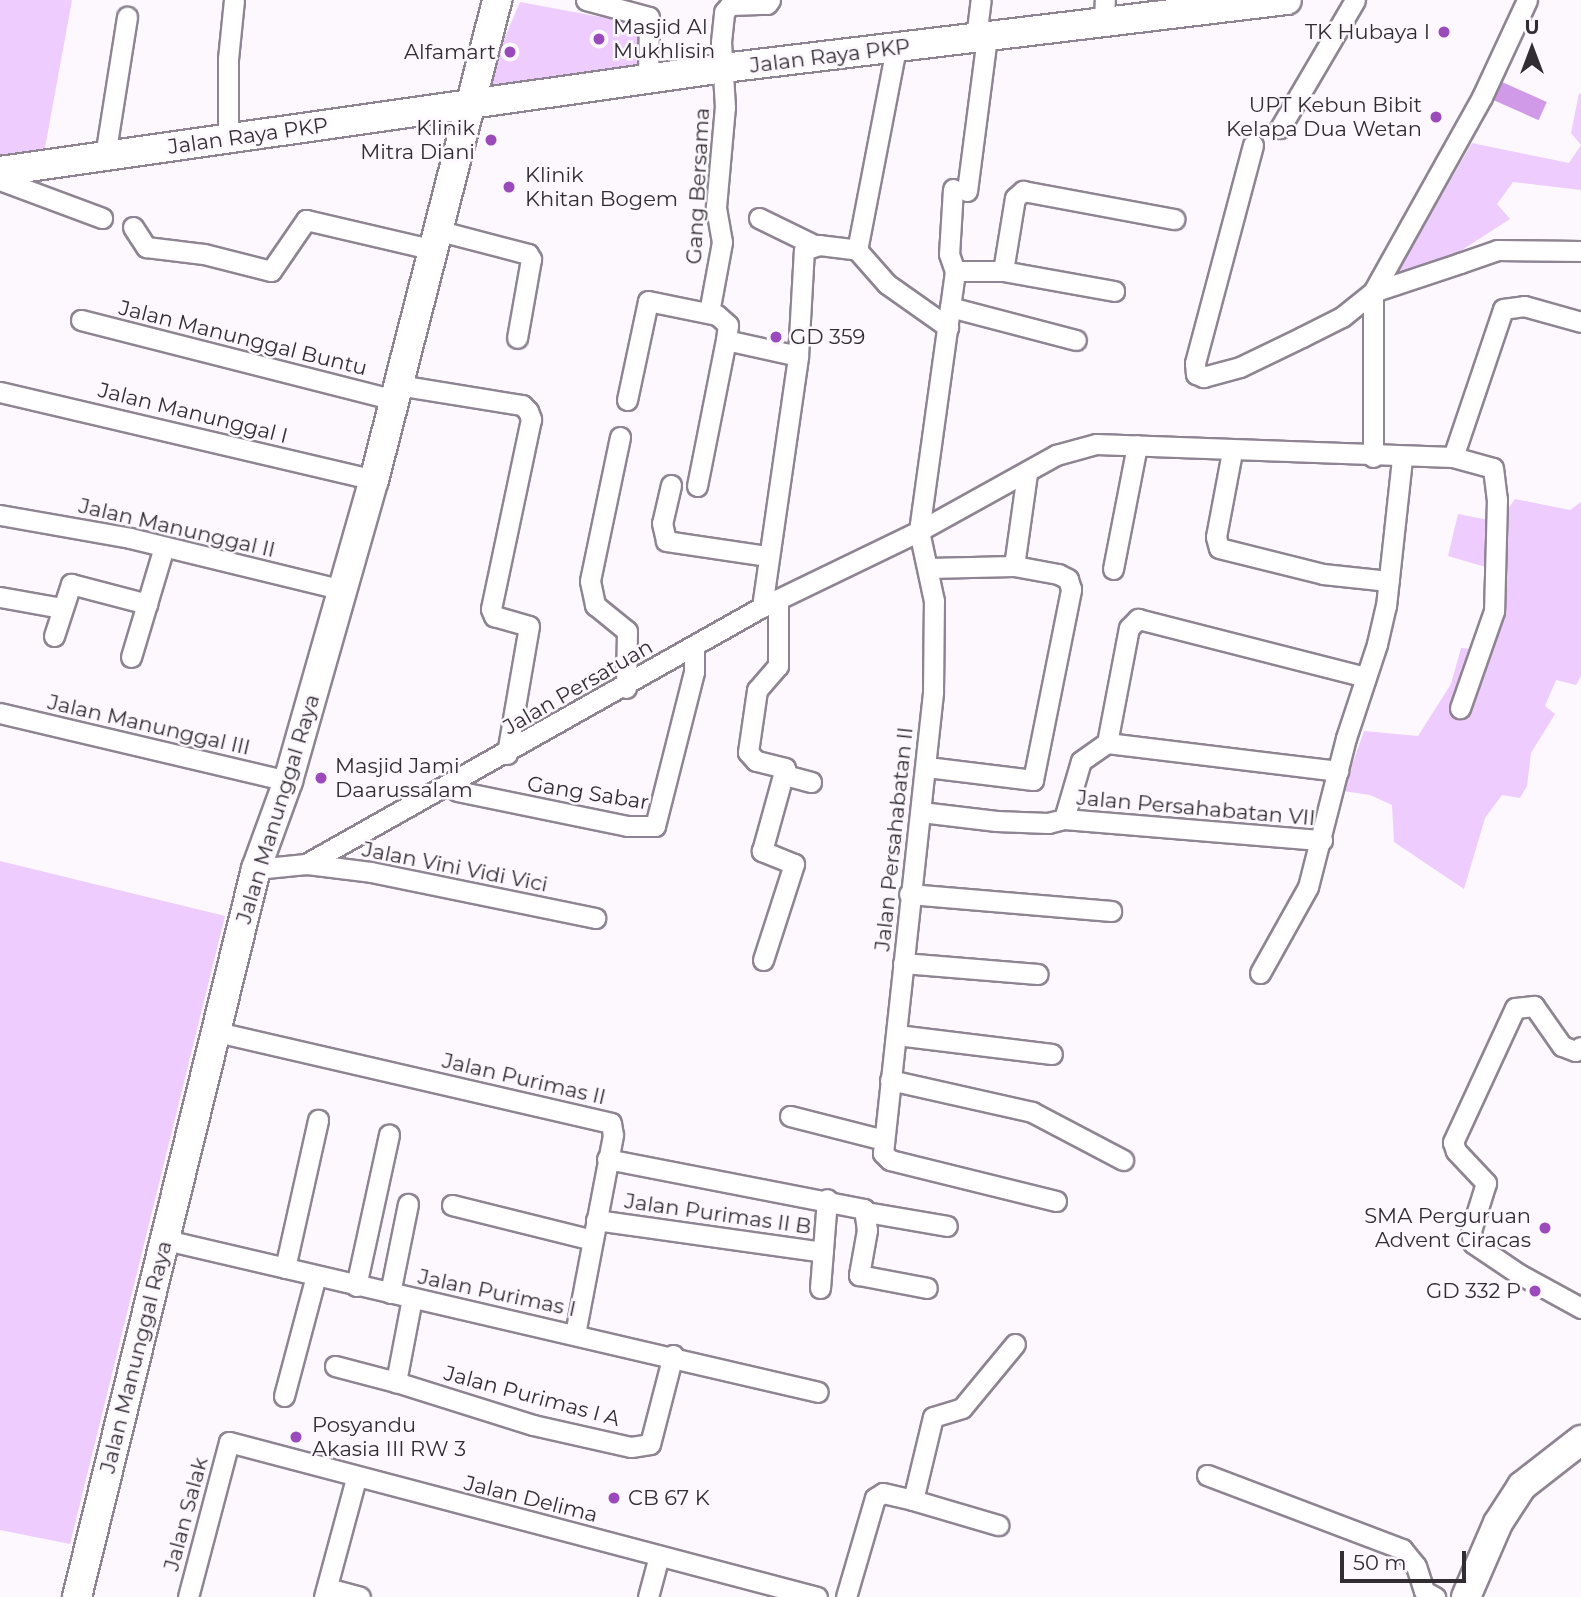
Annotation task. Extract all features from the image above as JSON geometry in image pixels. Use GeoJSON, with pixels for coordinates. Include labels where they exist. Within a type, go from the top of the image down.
{"type":"FeatureCollection","features":[{"type":"Feature","properties":{"kind":"street"},"geometry":{"type":"LineString","coordinates":[[228,139],[228,59],[234,0]]}},
{"type":"Feature","properties":{"kind":"street","name":"Jalan Manunggal Raya"},"geometry":{"type":"LineString","coordinates":[[77,1597],[256,869],[288,781],[374,480],[438,241],[497,0]]}},
{"type":"Feature","properties":{"kind":"street"},"geometry":{"type":"LineString","coordinates":[[586,0],[649,17],[648,80]]}},
{"type":"Feature","properties":{"kind":"street","name":"Gang Bersama"},"geometry":{"type":"LineString","coordinates":[[710,307],[722,242],[716,207],[725,107],[720,41],[725,8],[745,2],[767,4],[770,0]]}},
{"type":"Feature","properties":{"kind":"street"},"geometry":{"type":"LineString","coordinates":[[926,527],[955,271],[949,254],[982,37],[981,0]]}},
{"type":"Feature","properties":{"kind":"street"},"geometry":{"type":"LineString","coordinates":[[1280,128],[1355,0]]}},
{"type":"Feature","properties":{"kind":"street"},"geometry":{"type":"LineString","coordinates":[[1373,457],[1373,292],[1482,97],[1527,0]]}},
{"type":"Feature","properties":{"kind":"street","name":"Jalan Raya PKP"},"geometry":{"type":"LineString","coordinates":[[0,171],[724,68],[982,37],[1104,11],[1269,1]]}},
{"type":"Feature","properties":{"kind":"street"},"geometry":{"type":"LineString","coordinates":[[105,156],[127,17]]}},
{"type":"Feature","properties":{"kind":"street"},"geometry":{"type":"LineString","coordinates":[[857,250],[896,48]]}},
{"type":"Feature","properties":{"kind":"street"},"geometry":{"type":"LineString","coordinates":[[1253,145],[1195,363],[1196,374],[1214,375],[1240,367],[1342,317],[1373,292],[1497,250],[1581,251]]}},
{"type":"Feature","properties":{"kind":"street"},"geometry":{"type":"LineString","coordinates":[[0,180],[102,218]]}},
{"type":"Feature","properties":{"kind":"street"},"geometry":{"type":"LineString","coordinates":[[1003,271],[1015,198],[1023,191],[1174,219]]}},
{"type":"Feature","properties":{"kind":"street"},"geometry":{"type":"LineString","coordinates":[[759,218],[814,245],[857,250],[887,284],[948,327]]}},
{"type":"Feature","properties":{"kind":"street"},"geometry":{"type":"LineString","coordinates":[[133,227],[146,247],[204,254],[271,271],[302,221],[528,254],[531,259],[517,338]]}},
{"type":"Feature","properties":{"kind":"street"},"geometry":{"type":"LineString","coordinates":[[764,960],[799,865],[762,851],[785,775],[782,766],[757,761],[748,752],[757,690],[778,666],[767,556],[798,356],[804,250],[814,245]]}},
{"type":"Feature","properties":{"kind":"street"},"geometry":{"type":"LineString","coordinates":[[955,271],[1003,271],[1114,291]]}},
{"type":"Feature","properties":{"kind":"street"},"geometry":{"type":"LineString","coordinates":[[626,400],[648,301],[724,318],[726,341],[697,486]]}},
{"type":"Feature","properties":{"kind":"street"},"geometry":{"type":"LineString","coordinates":[[1453,457],[1503,309],[1524,306],[1581,322]]}},
{"type":"Feature","properties":{"kind":"street"},"geometry":{"type":"LineString","coordinates":[[950,307],[1076,340]]}},
{"type":"Feature","properties":{"kind":"street","name":"Jalan Manunggal Buntu"},"geometry":{"type":"LineString","coordinates":[[81,320],[396,393],[522,405],[528,411],[531,419],[491,611],[494,616],[529,626],[507,754]]}},
{"type":"Feature","properties":{"kind":"street"},"geometry":{"type":"LineString","coordinates":[[726,341],[798,356]]}},
{"type":"Feature","properties":{"kind":"street","name":"Jalan Manunggal I"},"geometry":{"type":"LineString","coordinates":[[0,392],[374,480]]}},
{"type":"Feature","properties":{"kind":"street"},"geometry":{"type":"LineString","coordinates":[[620,437],[590,581],[595,605],[627,631],[626,688]]}},
{"type":"Feature","properties":{"kind":"street"},"geometry":{"type":"LineString","coordinates":[[926,527],[1076,448],[1137,445],[1232,452],[1402,458],[1453,457],[1491,467],[1497,484],[1494,611],[1460,708]]}},
{"type":"Feature","properties":{"kind":"street"},"geometry":{"type":"LineString","coordinates":[[1113,569],[1137,445]]}},
{"type":"Feature","properties":{"kind":"street"},"geometry":{"type":"LineString","coordinates":[[1232,452],[1216,537],[1219,548],[1323,574],[1389,581]]}},
{"type":"Feature","properties":{"kind":"street"},"geometry":{"type":"LineString","coordinates":[[1322,840],[1338,771],[1383,624],[1402,458]]}},
{"type":"Feature","properties":{"kind":"street"},"geometry":{"type":"LineString","coordinates":[[1014,566],[1027,473]]}},
{"type":"Feature","properties":{"kind":"street"},"geometry":{"type":"LineString","coordinates":[[671,485],[662,523],[666,541],[767,556]]}},
{"type":"Feature","properties":{"kind":"street","name":"Jalan Manunggal II"},"geometry":{"type":"LineString","coordinates":[[0,515],[164,547],[343,590]]}},
{"type":"Feature","properties":{"kind":"street","name":"Jalan Persahabatan II"},"geometry":{"type":"LineString","coordinates":[[883,1146],[897,1035],[909,894],[926,767],[935,639],[926,527]]}},
{"type":"Feature","properties":{"kind":"street","name":"Jalan Persatuan"},"geometry":{"type":"LineString","coordinates":[[256,869],[306,864],[626,688],[770,604],[926,527]]}},
{"type":"Feature","properties":{"kind":"street"},"geometry":{"type":"LineString","coordinates":[[131,657],[164,547]]}},
{"type":"Feature","properties":{"kind":"street"},"geometry":{"type":"LineString","coordinates":[[926,767],[1033,780],[1071,589],[1068,579],[1058,574],[1014,566],[928,568]]}},
{"type":"Feature","properties":{"kind":"street"},"geometry":{"type":"LineString","coordinates":[[54,636],[71,584],[147,604]]}},
{"type":"Feature","properties":{"kind":"street"},"geometry":{"type":"LineString","coordinates":[[0,597],[62,608]]}},
{"type":"Feature","properties":{"kind":"street"},"geometry":{"type":"LineString","coordinates":[[1107,743],[1129,628],[1138,619],[1366,677]]}},
{"type":"Feature","properties":{"kind":"street","name":"Gang Sabar"},"geometry":{"type":"LineString","coordinates":[[457,791],[626,826],[655,826],[694,672],[694,646]]}},
{"type":"Feature","properties":{"kind":"street","name":"Jalan Manunggal III"},"geometry":{"type":"LineString","coordinates":[[0,713],[288,781]]}},
{"type":"Feature","properties":{"kind":"street"},"geometry":{"type":"LineString","coordinates":[[1064,819],[1081,761],[1107,743],[1338,771]]}},
{"type":"Feature","properties":{"kind":"street"},"geometry":{"type":"LineString","coordinates":[[785,775],[811,782]]}},
{"type":"Feature","properties":{"kind":"street","name":"Jalan Persahabatan VII"},"geometry":{"type":"LineString","coordinates":[[921,812],[1032,824],[1064,819],[1322,840],[1308,887],[1259,973]]}},
{"type":"Feature","properties":{"kind":"street","name":"Jalan Vini Vidi Vici"},"geometry":{"type":"LineString","coordinates":[[306,864],[371,872],[595,918]]}},
{"type":"Feature","properties":{"kind":"street"},"geometry":{"type":"LineString","coordinates":[[909,894],[1111,911]]}},
{"type":"Feature","properties":{"kind":"street"},"geometry":{"type":"LineString","coordinates":[[903,963],[1038,974]]}},
{"type":"Feature","properties":{"kind":"street"},"geometry":{"type":"LineString","coordinates":[[1581,1048],[1575,1051],[1562,1046],[1534,1006],[1515,1008],[1453,1142],[1456,1151],[1485,1179],[1471,1231],[1473,1243],[1518,1274],[1581,1308]]}},
{"type":"Feature","properties":{"kind":"street","name":"Jalan Purimas II"},"geometry":{"type":"LineString","coordinates":[[217,1032],[608,1120],[613,1130],[575,1334]]}},
{"type":"Feature","properties":{"kind":"street"},"geometry":{"type":"LineString","coordinates":[[897,1035],[1052,1054]]}},
{"type":"Feature","properties":{"kind":"street"},"geometry":{"type":"LineString","coordinates":[[890,1080],[1032,1112],[1123,1160]]}},
{"type":"Feature","properties":{"kind":"street"},"geometry":{"type":"LineString","coordinates":[[790,1116],[883,1146],[890,1160],[1056,1201]]}},
{"type":"Feature","properties":{"kind":"street"},"geometry":{"type":"LineString","coordinates":[[285,1268],[318,1120]]}},
{"type":"Feature","properties":{"kind":"street"},"geometry":{"type":"LineString","coordinates":[[356,1286],[389,1135]]}},
{"type":"Feature","properties":{"kind":"street"},"geometry":{"type":"LineString","coordinates":[[607,1159],[827,1199],[866,1212],[947,1226]]}},
{"type":"Feature","properties":{"kind":"street","name":"Jalan Purimas II B"},"geometry":{"type":"LineString","coordinates":[[452,1205],[594,1230],[823,1252],[827,1199]]}},
{"type":"Feature","properties":{"kind":"street"},"geometry":{"type":"LineString","coordinates":[[390,1293],[408,1204]]}},
{"type":"Feature","properties":{"kind":"street"},"geometry":{"type":"LineString","coordinates":[[866,1212],[859,1275],[927,1288]]}},
{"type":"Feature","properties":{"kind":"street","name":"Jalan Purimas I"},"geometry":{"type":"LineString","coordinates":[[166,1240],[356,1286],[673,1355],[818,1392]]}},
{"type":"Feature","properties":{"kind":"street"},"geometry":{"type":"LineString","coordinates":[[820,1288],[823,1252]]}},
{"type":"Feature","properties":{"kind":"street"},"geometry":{"type":"LineString","coordinates":[[284,1395],[316,1276]]}},
{"type":"Feature","properties":{"kind":"street"},"geometry":{"type":"LineString","coordinates":[[396,1382],[412,1298]]}},
{"type":"Feature","properties":{"kind":"street"},"geometry":{"type":"LineString","coordinates":[[913,1500],[937,1413],[962,1408],[1016,1344]]}},
{"type":"Feature","properties":{"kind":"street","name":"Jalan Purimas I A"},"geometry":{"type":"LineString","coordinates":[[335,1366],[533,1425],[643,1448],[650,1444],[673,1355]]}},
{"type":"Feature","properties":{"kind":"street"},"geometry":{"type":"LineString","coordinates":[[1467,1597],[1498,1523],[1522,1486],[1581,1440]]}},
{"type":"Feature","properties":{"kind":"street","name":"Jalan Delima"},"geometry":{"type":"LineString","coordinates":[[229,1442],[356,1478],[817,1597]]}},
{"type":"Feature","properties":{"kind":"street","name":"Jalan Salak"},"geometry":{"type":"LineString","coordinates":[[188,1597],[229,1442]]}},
{"type":"Feature","properties":{"kind":"street"},"geometry":{"type":"LineString","coordinates":[[1206,1475],[1402,1549],[1416,1566],[1431,1595]]}},
{"type":"Feature","properties":{"kind":"street"},"geometry":{"type":"LineString","coordinates":[[356,1478],[325,1593],[360,1597]]}},
{"type":"Feature","properties":{"kind":"street"},"geometry":{"type":"LineString","coordinates":[[846,1597],[875,1498],[883,1493],[998,1525]]}},
{"type":"Feature","properties":{"kind":"street"},"geometry":{"type":"LineString","coordinates":[[648,1597],[659,1556]]}},
{"type":"Feature","properties":{"kind":"shaded area"},"geometry":{"type":"Polygon","coordinates":[[[0,0],[72,0],[44,153],[0,155],[0,0]]]}},
{"type":"Feature","properties":{"kind":"shaded area"},"geometry":{"type":"Polygon","coordinates":[[[520,2],[638,24],[639,72],[483,88],[520,2]]]}},
{"type":"Feature","properties":{"kind":"shaded area"},"geometry":{"type":"Polygon","coordinates":[[[1502,82],[1547,102],[1539,120],[1494,100],[1502,82]]]}},
{"type":"Feature","properties":{"kind":"shaded area"},"geometry":{"type":"Polygon","coordinates":[[[1579,93],[1581,94],[1581,145],[1571,133],[1579,93]]]}},
{"type":"Feature","properties":{"kind":"shaded area"},"geometry":{"type":"Polygon","coordinates":[[[1472,143],[1569,163],[1581,145],[1581,190],[1513,182],[1497,204],[1510,219],[1445,261],[1395,276],[1472,143]]]}},
{"type":"Feature","properties":{"kind":"shaded area"},"geometry":{"type":"Polygon","coordinates":[[[1515,499],[1570,510],[1581,502],[1581,676],[1576,685],[1556,680],[1545,706],[1555,714],[1531,753],[1527,786],[1520,798],[1502,795],[1485,818],[1464,889],[1394,842],[1392,805],[1370,795],[1343,791],[1364,731],[1418,736],[1451,684],[1461,648],[1487,650],[1506,573],[1448,556],[1458,514],[1499,522],[1515,499]]]}},
{"type":"Feature","properties":{"kind":"shaded area"},"geometry":{"type":"Polygon","coordinates":[[[0,861],[225,916],[70,1544],[0,1530],[0,861]]]}},
{"type":"Feature","properties":{"kind":"place","name":"TK Hubaya I"},"geometry":{"type":"Point","coordinates":[1444,32]}},
{"type":"Feature","properties":{"kind":"place","name":"Masjid Al Mukhlisin"},"geometry":{"type":"Point","coordinates":[599,39]}},
{"type":"Feature","properties":{"kind":"place","name":"Alfamart"},"geometry":{"type":"Point","coordinates":[510,52]}},
{"type":"Feature","properties":{"kind":"place","name":"UPT Kebun Bibit Kelapa Dua Wetan"},"geometry":{"type":"Point","coordinates":[1436,117]}},
{"type":"Feature","properties":{"kind":"place","name":"Klinik Mitra Diani"},"geometry":{"type":"Point","coordinates":[491,140]}},
{"type":"Feature","properties":{"kind":"place","name":"Klinik Khitan Bogem"},"geometry":{"type":"Point","coordinates":[509,187]}},
{"type":"Feature","properties":{"kind":"place","name":"GD 359"},"geometry":{"type":"Point","coordinates":[776,337]}},
{"type":"Feature","properties":{"kind":"place","name":"Masjid Jami Daarussalam"},"geometry":{"type":"Point","coordinates":[321,778]}},
{"type":"Feature","properties":{"kind":"place","name":"SMA Perguruan Advent Ciracas"},"geometry":{"type":"Point","coordinates":[1545,1228]}},
{"type":"Feature","properties":{"kind":"place","name":"GD 332 P"},"geometry":{"type":"Point","coordinates":[1535,1291]}},
{"type":"Feature","properties":{"kind":"place","name":"Posyandu Akasia III RW 3"},"geometry":{"type":"Point","coordinates":[296,1437]}},
{"type":"Feature","properties":{"kind":"place","name":"CB 67 K"},"geometry":{"type":"Point","coordinates":[614,1498]}}]}
